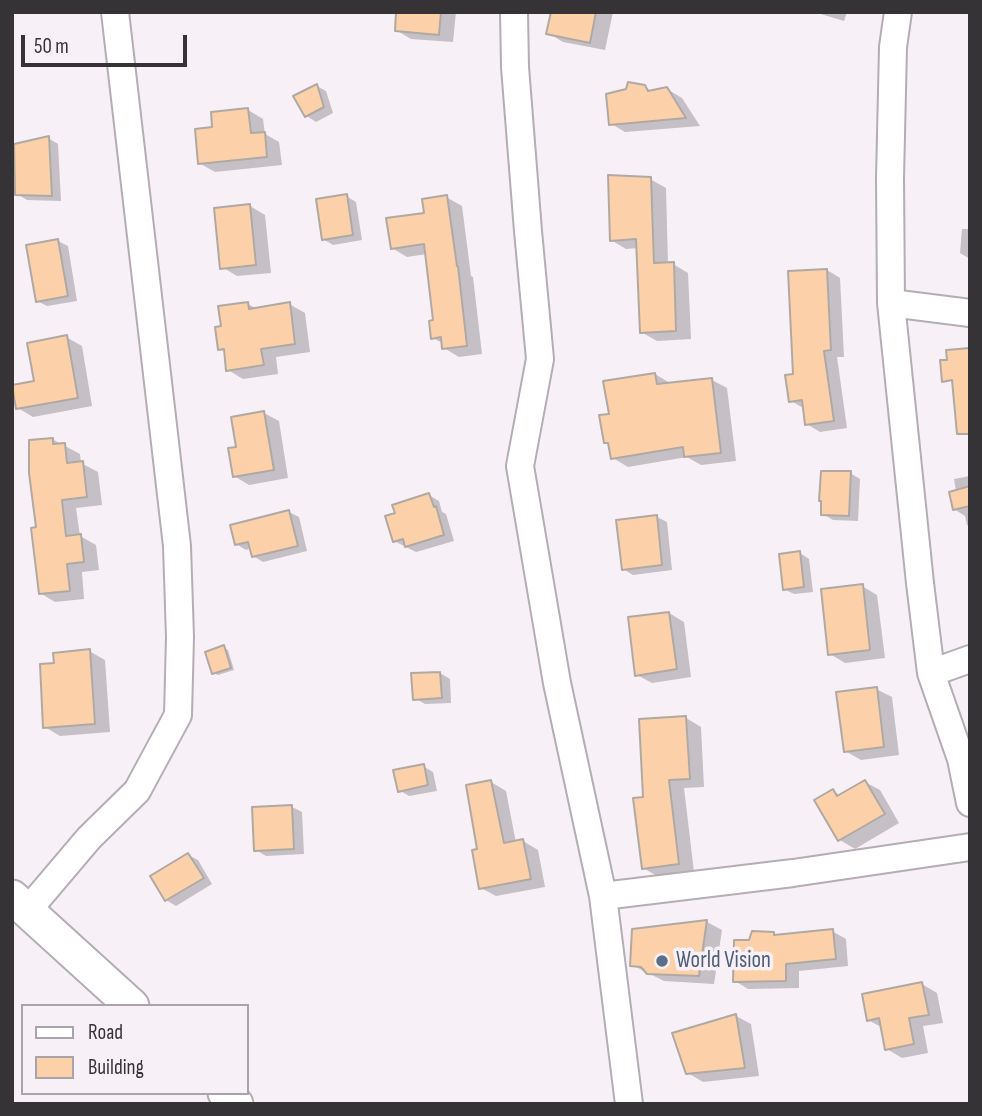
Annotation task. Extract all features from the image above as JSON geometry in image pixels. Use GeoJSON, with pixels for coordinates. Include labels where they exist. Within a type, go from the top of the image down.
{"type":"FeatureCollection","features":[{"type":"Feature","properties":{"kind":"street"},"geometry":{"type":"LineString","coordinates":[[115,12],[177,546],[180,637],[178,715],[137,791],[20,903],[130,1004]]}},
{"type":"Feature","properties":{"kind":"street"},"geometry":{"type":"LineString","coordinates":[[514,12],[515,67],[540,359],[520,466],[557,683],[603,896],[629,1104]]}},
{"type":"Feature","properties":{"kind":"street"},"geometry":{"type":"LineString","coordinates":[[898,12],[893,47],[891,303],[931,673],[961,760],[970,803]]}},
{"type":"Feature","properties":{"kind":"street"},"geometry":{"type":"LineString","coordinates":[[891,303],[970,313]]}},
{"type":"Feature","properties":{"kind":"street"},"geometry":{"type":"LineString","coordinates":[[931,673],[970,659]]}},
{"type":"Feature","properties":{"kind":"street"},"geometry":{"type":"LineString","coordinates":[[603,896],[793,873],[970,847]]}},
{"type":"Feature","properties":{"kind":"building"},"geometry":{"type":"Polygon","coordinates":[[[396,12],[441,12],[439,35],[395,31],[396,12]]]}},
{"type":"Feature","properties":{"kind":"building"},"geometry":{"type":"Polygon","coordinates":[[[551,12],[596,12],[590,43],[546,34],[551,12]]]}},
{"type":"Feature","properties":{"kind":"building"},"geometry":{"type":"Polygon","coordinates":[[[628,82],[645,85],[648,91],[667,87],[686,118],[609,125],[606,94],[626,89],[628,82]]]}},
{"type":"Feature","properties":{"kind":"building"},"geometry":{"type":"Polygon","coordinates":[[[317,84],[324,107],[305,117],[293,96],[317,84]]]}},
{"type":"Feature","properties":{"kind":"building"},"geometry":{"type":"Polygon","coordinates":[[[248,108],[251,133],[265,132],[267,157],[198,164],[195,129],[212,127],[211,112],[248,108]]]}},
{"type":"Feature","properties":{"kind":"building"},"geometry":{"type":"Polygon","coordinates":[[[49,136],[52,196],[15,195],[14,144],[49,136]]]}},
{"type":"Feature","properties":{"kind":"building"},"geometry":{"type":"Polygon","coordinates":[[[608,175],[651,177],[654,263],[674,262],[676,331],[640,333],[636,239],[610,241],[608,175]]]}},
{"type":"Feature","properties":{"kind":"building"},"geometry":{"type":"Polygon","coordinates":[[[347,194],[353,235],[322,240],[316,199],[347,194]]]}},
{"type":"Feature","properties":{"kind":"building"},"geometry":{"type":"Polygon","coordinates":[[[447,195],[467,346],[442,349],[441,337],[431,339],[429,321],[433,320],[424,244],[391,249],[386,218],[424,213],[422,199],[447,195]]]}},
{"type":"Feature","properties":{"kind":"building"},"geometry":{"type":"Polygon","coordinates":[[[250,204],[256,265],[220,269],[214,208],[250,204]]]}},
{"type":"Feature","properties":{"kind":"building"},"geometry":{"type":"Polygon","coordinates":[[[58,239],[68,296],[36,302],[26,245],[58,239]]]}},
{"type":"Feature","properties":{"kind":"building"},"geometry":{"type":"Polygon","coordinates":[[[827,269],[831,350],[824,351],[834,421],[805,425],[802,400],[789,402],[785,375],[793,374],[788,271],[827,269]]]}},
{"type":"Feature","properties":{"kind":"building"},"geometry":{"type":"Polygon","coordinates":[[[248,302],[249,309],[290,302],[295,344],[261,349],[264,365],[226,371],[224,349],[218,350],[215,327],[221,326],[218,306],[248,302]]]}},
{"type":"Feature","properties":{"kind":"building"},"geometry":{"type":"Polygon","coordinates":[[[67,335],[78,398],[16,409],[12,385],[34,381],[27,343],[67,335]]]}},
{"type":"Feature","properties":{"kind":"building"},"geometry":{"type":"Polygon","coordinates":[[[970,348],[970,434],[957,434],[952,380],[942,382],[940,360],[947,360],[946,350],[970,348]]]}},
{"type":"Feature","properties":{"kind":"building"},"geometry":{"type":"Polygon","coordinates":[[[655,373],[657,384],[712,378],[721,453],[684,457],[683,447],[611,459],[608,443],[604,443],[599,415],[609,414],[603,381],[655,373]]]}},
{"type":"Feature","properties":{"kind":"building"},"geometry":{"type":"Polygon","coordinates":[[[264,411],[274,470],[233,477],[228,448],[236,447],[231,417],[264,411]]]}},
{"type":"Feature","properties":{"kind":"building"},"geometry":{"type":"Polygon","coordinates":[[[53,438],[53,444],[65,443],[67,463],[83,461],[87,497],[62,500],[66,536],[81,534],[84,562],[67,564],[70,591],[39,594],[31,528],[36,527],[29,473],[29,440],[53,438]]]}},
{"type":"Feature","properties":{"kind":"building"},"geometry":{"type":"Polygon","coordinates":[[[821,471],[851,471],[849,516],[821,515],[821,471]]]}},
{"type":"Feature","properties":{"kind":"building"},"geometry":{"type":"Polygon","coordinates":[[[970,486],[970,506],[953,510],[949,492],[970,486]]]}},
{"type":"Feature","properties":{"kind":"building"},"geometry":{"type":"Polygon","coordinates":[[[429,493],[434,507],[436,506],[444,535],[405,547],[403,539],[393,542],[385,516],[395,513],[392,505],[429,493]]]}},
{"type":"Feature","properties":{"kind":"building"},"geometry":{"type":"Polygon","coordinates":[[[289,510],[298,546],[252,557],[248,542],[235,545],[230,525],[289,510]]]}},
{"type":"Feature","properties":{"kind":"building"},"geometry":{"type":"Polygon","coordinates":[[[657,515],[662,565],[622,570],[616,520],[657,515]]]}},
{"type":"Feature","properties":{"kind":"building"},"geometry":{"type":"Polygon","coordinates":[[[800,551],[804,587],[783,590],[779,554],[800,551]]]}},
{"type":"Feature","properties":{"kind":"building"},"geometry":{"type":"Polygon","coordinates":[[[863,584],[870,650],[828,655],[821,589],[863,584]]]}},
{"type":"Feature","properties":{"kind":"building"},"geometry":{"type":"Polygon","coordinates":[[[669,612],[677,669],[635,676],[628,617],[669,612]]]}},
{"type":"Feature","properties":{"kind":"building"},"geometry":{"type":"Polygon","coordinates":[[[224,645],[231,668],[212,674],[205,652],[224,645]]]}},
{"type":"Feature","properties":{"kind":"building"},"geometry":{"type":"Polygon","coordinates":[[[90,649],[95,724],[43,728],[40,664],[54,663],[53,653],[90,649]]]}},
{"type":"Feature","properties":{"kind":"building"},"geometry":{"type":"Polygon","coordinates":[[[440,672],[442,698],[413,700],[411,673],[440,672]]]}},
{"type":"Feature","properties":{"kind":"building"},"geometry":{"type":"Polygon","coordinates":[[[877,687],[884,747],[844,752],[836,692],[877,687]]]}},
{"type":"Feature","properties":{"kind":"building"},"geometry":{"type":"Polygon","coordinates":[[[686,716],[690,779],[669,780],[679,864],[642,869],[633,798],[643,797],[639,719],[686,716]]]}},
{"type":"Feature","properties":{"kind":"building"},"geometry":{"type":"Polygon","coordinates":[[[424,764],[428,785],[398,792],[393,770],[424,764]]]}},
{"type":"Feature","properties":{"kind":"building"},"geometry":{"type":"Polygon","coordinates":[[[491,780],[504,843],[523,839],[531,879],[479,889],[472,850],[477,849],[466,785],[491,780]]]}},
{"type":"Feature","properties":{"kind":"building"},"geometry":{"type":"Polygon","coordinates":[[[865,780],[885,814],[838,841],[814,800],[833,789],[837,796],[865,780]]]}},
{"type":"Feature","properties":{"kind":"building"},"geometry":{"type":"Polygon","coordinates":[[[292,805],[294,849],[254,851],[252,807],[292,805]]]}},
{"type":"Feature","properties":{"kind":"building"},"geometry":{"type":"Polygon","coordinates":[[[188,853],[204,878],[165,901],[150,876],[188,853]]]}},
{"type":"Feature","properties":{"kind":"building"},"geometry":{"type":"Polygon","coordinates":[[[707,920],[699,976],[647,974],[641,967],[630,966],[632,929],[707,920]]]}},
{"type":"Feature","properties":{"kind":"building"},"geometry":{"type":"Polygon","coordinates":[[[833,929],[836,959],[786,964],[786,981],[733,982],[734,940],[749,940],[752,931],[774,932],[774,935],[833,929]]]}},
{"type":"Feature","properties":{"kind":"building"},"geometry":{"type":"Polygon","coordinates":[[[922,982],[929,1015],[909,1018],[914,1044],[885,1050],[879,1018],[867,1021],[862,994],[922,982]]]}},
{"type":"Feature","properties":{"kind":"building"},"geometry":{"type":"Polygon","coordinates":[[[736,1014],[745,1068],[686,1074],[672,1033],[736,1014]]]}},
{"type":"Feature","properties":{"kind":"place","name":"World Vision"},"geometry":{"type":"Point","coordinates":[662,961]}}]}
